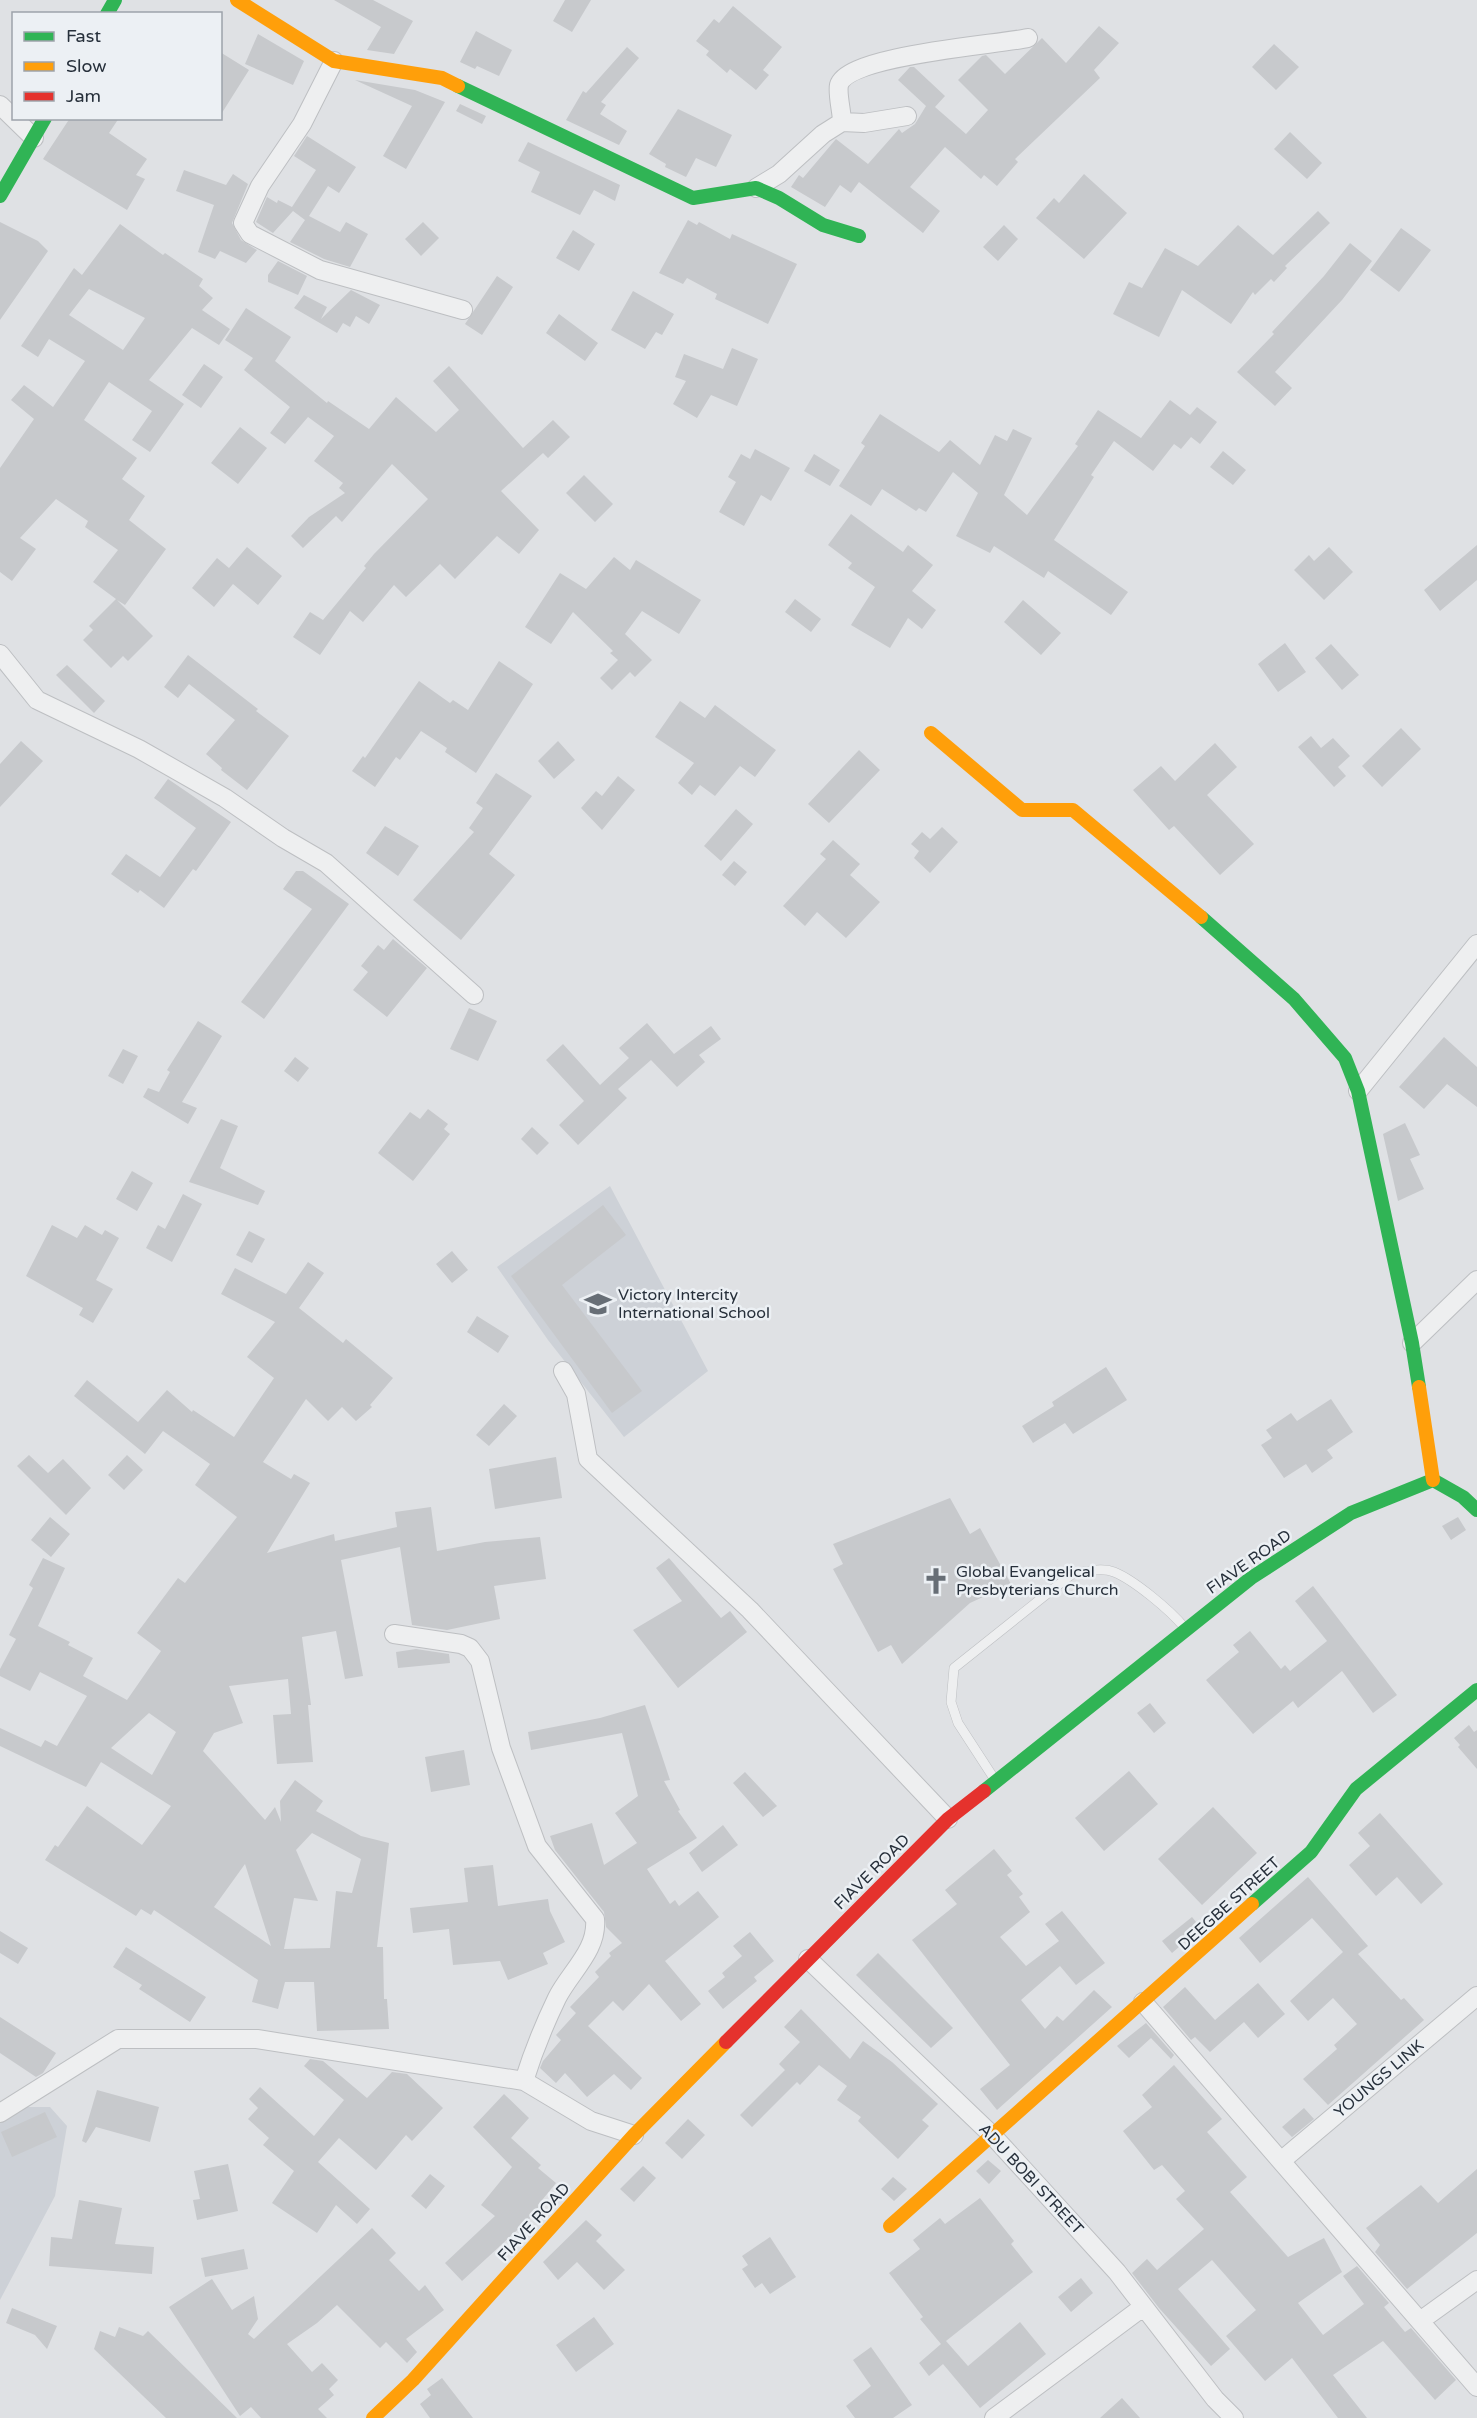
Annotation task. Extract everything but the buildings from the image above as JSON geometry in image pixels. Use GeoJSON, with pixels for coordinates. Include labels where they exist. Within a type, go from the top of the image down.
{"type":"FeatureCollection","features":[{"type":"Feature","properties":{"kind":"street"},"geometry":{"type":"LineString","coordinates":[[237,0],[334,61],[442,78],[693,198],[756,188],[779,174],[823,134],[842,122],[864,123],[908,116]]}},
{"type":"Feature","properties":{"kind":"street"},"geometry":{"type":"LineString","coordinates":[[842,122],[839,86],[848,73],[884,61],[1028,38]]}},
{"type":"Feature","properties":{"kind":"street"},"geometry":{"type":"LineString","coordinates":[[334,61],[302,124],[260,186],[243,223],[244,228],[250,234],[320,270],[463,310]]}},
{"type":"Feature","properties":{"kind":"street"},"geometry":{"type":"LineString","coordinates":[[0,105],[12,117]]}},
{"type":"Feature","properties":{"kind":"street"},"geometry":{"type":"LineString","coordinates":[[15,120],[34,138]]}},
{"type":"Feature","properties":{"kind":"street"},"geometry":{"type":"LineString","coordinates":[[0,196],[44,120]]}},
{"type":"Feature","properties":{"kind":"street"},"geometry":{"type":"LineString","coordinates":[[756,188],[779,198],[822,225],[859,236]]}},
{"type":"Feature","properties":{"kind":"street"},"geometry":{"type":"LineString","coordinates":[[0,654],[37,700],[139,749],[225,798],[283,838],[326,863],[474,994]]}},
{"type":"Feature","properties":{"kind":"street"},"geometry":{"type":"LineString","coordinates":[[931,733],[1022,810],[1073,810],[1155,877],[1294,999],[1345,1058],[1358,1091],[1412,1343],[1433,1480],[1463,1497],[1477,1510]]}},
{"type":"Feature","properties":{"kind":"street"},"geometry":{"type":"LineString","coordinates":[[1358,1091],[1477,944]]}},
{"type":"Feature","properties":{"kind":"street"},"geometry":{"type":"LineString","coordinates":[[1412,1343],[1477,1280]]}},
{"type":"Feature","properties":{"kind":"street"},"geometry":{"type":"LineString","coordinates":[[563,1371],[576,1394],[588,1459],[750,1610],[948,1819]]}},
{"type":"Feature","properties":{"kind":"street","name":"FIAVE ROAD"},"geometry":{"type":"LineString","coordinates":[[373,2418],[413,2380],[634,2135],[948,1819],[1251,1578],[1351,1513],[1433,1480]]}},
{"type":"Feature","properties":{"kind":"street"},"geometry":{"type":"LineString","coordinates":[[394,1634],[461,1644],[470,1648],[480,1661],[501,1748],[537,1846],[595,1919],[596,1931],[585,1955],[559,1994],[537,2039],[524,2081]]}},
{"type":"Feature","properties":{"kind":"street","name":"DEEGBE STREET"},"geometry":{"type":"LineString","coordinates":[[890,2226],[1311,1852],[1356,1789],[1414,1739],[1477,1690]]}},
{"type":"Feature","properties":{"kind":"street","name":"ADU BOBI STREET"},"geometry":{"type":"LineString","coordinates":[[808,1959],[993,2136],[1117,2272],[1215,2399],[1234,2418]]}},
{"type":"Feature","properties":{"kind":"street","name":"YOUNGS LINK"},"geometry":{"type":"LineString","coordinates":[[1281,2161],[1477,1996]]}},
{"type":"Feature","properties":{"kind":"street"},"geometry":{"type":"LineString","coordinates":[[1143,2002],[1477,2386]]}},
{"type":"Feature","properties":{"kind":"street"},"geometry":{"type":"LineString","coordinates":[[0,2113],[117,2039],[257,2039],[524,2081],[591,2121],[634,2135]]}},
{"type":"Feature","properties":{"kind":"street"},"geometry":{"type":"LineString","coordinates":[[1420,2320],[1477,2280]]}},
{"type":"Feature","properties":{"kind":"street"},"geometry":{"type":"LineString","coordinates":[[994,2418],[1143,2307]]}},
{"type":"Feature","properties":{"kind":"lane"},"geometry":{"type":"LineString","coordinates":[[996,1782],[958,1723],[951,1702],[954,1668],[963,1660],[1072,1574],[1093,1570],[1113,1572],[1170,1611],[1186,1630]]}},
{"type":"Feature","properties":{"kind":"shaded area","name":"Victory Intercity International School"},"geometry":{"type":"Polygon","coordinates":[[[610,1186],[708,1371],[624,1437],[548,1340],[497,1267],[610,1186]]]}},
{"type":"Feature","properties":{"kind":"shaded area"},"geometry":{"type":"Polygon","coordinates":[[[0,2107],[50,2107],[67,2126],[55,2196],[0,2300],[0,2107]]]}},
{"type":"Feature","properties":{"kind":"traffic: fast"},"geometry":{"type":"LineString","coordinates":[[108,12],[115,0]]}},
{"type":"Feature","properties":{"kind":"traffic: fast"},"geometry":{"type":"LineString","coordinates":[[458,86],[693,198],[756,188],[779,198],[823,225],[859,236]]}},
{"type":"Feature","properties":{"kind":"traffic: fast"},"geometry":{"type":"LineString","coordinates":[[0,196],[44,120]]}},
{"type":"Feature","properties":{"kind":"traffic: fast"},"geometry":{"type":"LineString","coordinates":[[1201,917],[1294,999],[1345,1058],[1358,1091],[1412,1343],[1419,1387]]}},
{"type":"Feature","properties":{"kind":"traffic: fast"},"geometry":{"type":"LineString","coordinates":[[984,1791],[1251,1578],[1351,1513],[1433,1480],[1463,1497],[1477,1510]]}},
{"type":"Feature","properties":{"kind":"traffic: fast"},"geometry":{"type":"LineString","coordinates":[[1252,1904],[1311,1852],[1356,1789],[1477,1690]]}},
{"type":"Feature","properties":{"kind":"traffic: slow"},"geometry":{"type":"LineString","coordinates":[[237,0],[334,61],[442,78],[458,86]]}},
{"type":"Feature","properties":{"kind":"traffic: slow"},"geometry":{"type":"LineString","coordinates":[[931,733],[1022,810],[1073,810],[1201,917]]}},
{"type":"Feature","properties":{"kind":"traffic: slow"},"geometry":{"type":"LineString","coordinates":[[1419,1387],[1433,1480]]}},
{"type":"Feature","properties":{"kind":"traffic: slow"},"geometry":{"type":"LineString","coordinates":[[890,2226],[1252,1904]]}},
{"type":"Feature","properties":{"kind":"traffic: slow"},"geometry":{"type":"LineString","coordinates":[[373,2418],[413,2380],[634,2135],[726,2042]]}},
{"type":"Feature","properties":{"kind":"traffic: jam"},"geometry":{"type":"LineString","coordinates":[[726,2042],[948,1819],[984,1791]]}},
{"type":"Feature","properties":{"kind":"place","name":"Victory Intercity International School"},"geometry":{"type":"Point","coordinates":[598,1304]}},
{"type":"Feature","properties":{"kind":"place","name":"Global Evangelical Presbyterians Church"},"geometry":{"type":"Point","coordinates":[936,1581]}}]}
